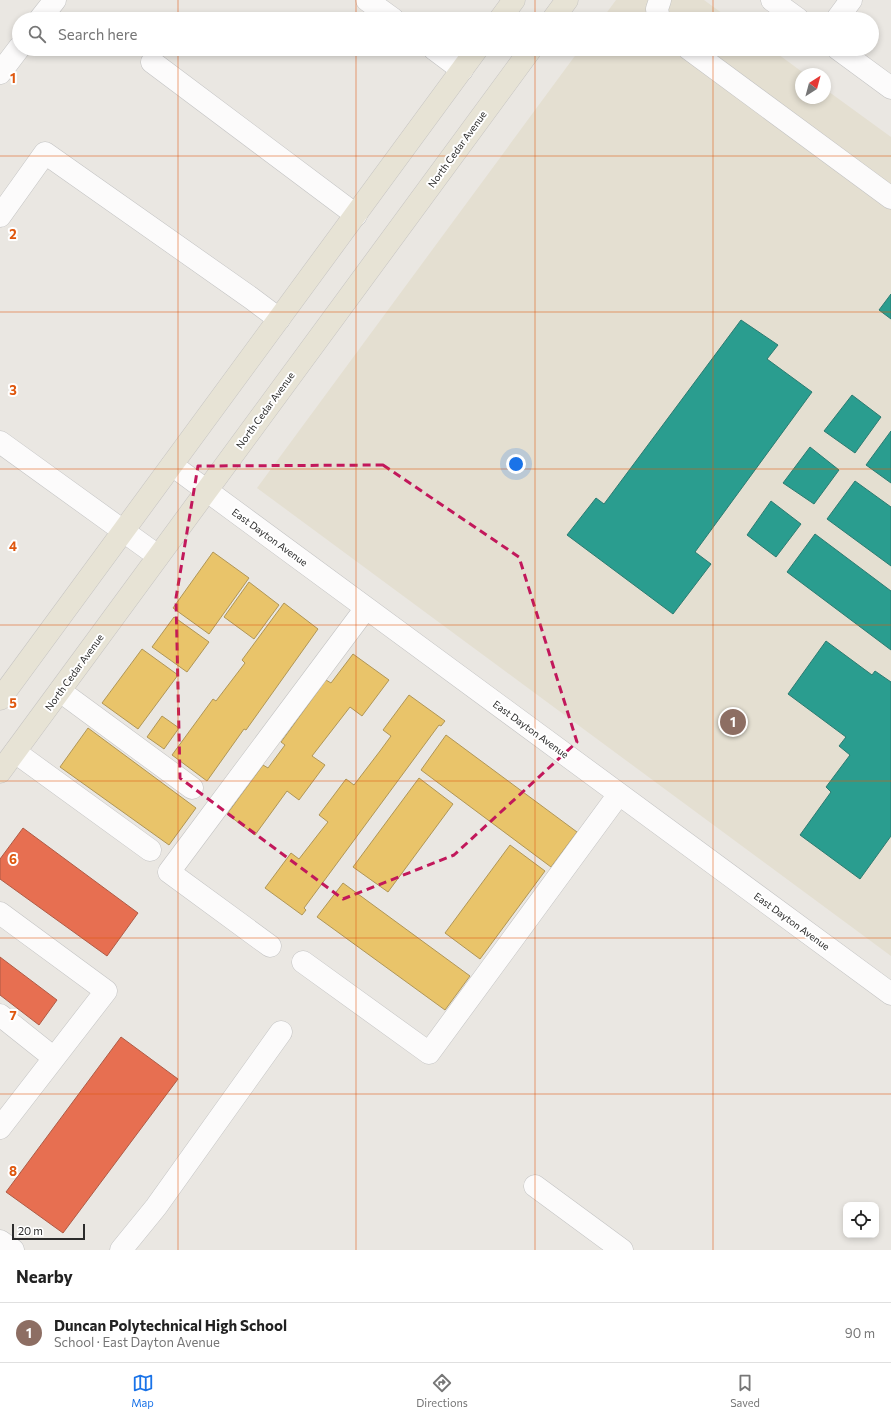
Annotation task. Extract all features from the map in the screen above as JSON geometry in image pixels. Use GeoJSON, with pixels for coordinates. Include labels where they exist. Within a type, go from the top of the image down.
{"type":"FeatureCollection","features":[{"type":"Feature","properties":{"kind":"main road"},"geometry":{"type":"LineString","coordinates":[[558,12],[567,0]]}},
{"type":"Feature","properties":{"kind":"main road"},"geometry":{"type":"LineString","coordinates":[[3,690],[172,465],[473,56]]}},
{"type":"Feature","properties":{"kind":"main road","name":"North Cedar Avenue"},"geometry":{"type":"LineString","coordinates":[[0,772],[526,56]]}},
{"type":"Feature","properties":{"kind":"street"},"geometry":{"type":"LineString","coordinates":[[46,12],[55,0]]}},
{"type":"Feature","properties":{"kind":"street"},"geometry":{"type":"LineString","coordinates":[[366,0],[383,12]]}},
{"type":"Feature","properties":{"kind":"street"},"geometry":{"type":"LineString","coordinates":[[658,12],[660,0]]}},
{"type":"Feature","properties":{"kind":"street"},"geometry":{"type":"LineString","coordinates":[[772,0],[788,12]]}},
{"type":"Feature","properties":{"kind":"street"},"geometry":{"type":"LineString","coordinates":[[842,12],[850,0]]}},
{"type":"Feature","properties":{"kind":"street"},"geometry":{"type":"LineString","coordinates":[[443,56],[462,70]]}},
{"type":"Feature","properties":{"kind":"street"},"geometry":{"type":"LineString","coordinates":[[699,56],[891,198]]}},
{"type":"Feature","properties":{"kind":"street"},"geometry":{"type":"LineString","coordinates":[[848,56],[891,88]]}},
{"type":"Feature","properties":{"kind":"street"},"geometry":{"type":"LineString","coordinates":[[152,62],[356,215]]}},
{"type":"Feature","properties":{"kind":"street"},"geometry":{"type":"LineString","coordinates":[[0,216],[45,153],[252,298],[279,319]]}},
{"type":"Feature","properties":{"kind":"street"},"geometry":{"type":"LineString","coordinates":[[0,442],[158,556]]}},
{"type":"Feature","properties":{"kind":"street","name":"East Dayton Avenue"},"geometry":{"type":"LineString","coordinates":[[172,465],[891,994]]}},
{"type":"Feature","properties":{"kind":"street"},"geometry":{"type":"LineString","coordinates":[[270,946],[169,872],[366,608]]}},
{"type":"Feature","properties":{"kind":"street"},"geometry":{"type":"LineString","coordinates":[[60,691],[192,788]]}},
{"type":"Feature","properties":{"kind":"street"},"geometry":{"type":"LineString","coordinates":[[15,752],[150,850]]}},
{"type":"Feature","properties":{"kind":"street"},"geometry":{"type":"LineString","coordinates":[[302,962],[429,1053],[619,794]]}},
{"type":"Feature","properties":{"kind":"street"},"geometry":{"type":"LineString","coordinates":[[0,913],[106,990],[0,1128]]}},
{"type":"Feature","properties":{"kind":"street"},"geometry":{"type":"LineString","coordinates":[[0,1015],[54,1058]]}},
{"type":"Feature","properties":{"kind":"street"},"geometry":{"type":"LineString","coordinates":[[121,1250],[156,1207],[282,1032]]}},
{"type":"Feature","properties":{"kind":"street"},"geometry":{"type":"LineString","coordinates":[[535,1186],[622,1250]]}},
{"type":"Feature","properties":{"kind":"street"},"geometry":{"type":"LineString","coordinates":[[0,1240],[13,1250]]}},
{"type":"Feature","properties":{"kind":"highlighted area"},"geometry":{"type":"Polygon","coordinates":[[[383,465],[519,557],[577,742],[454,855],[343,899],[180,778],[176,598],[198,466],[383,465]]]}},
{"type":"Feature","properties":{"kind":"shaded area"},"geometry":{"type":"Polygon","coordinates":[[[616,0],[704,0],[720,12],[607,12],[616,0]]]}},
{"type":"Feature","properties":{"kind":"shaded area"},"geometry":{"type":"Polygon","coordinates":[[[575,56],[781,56],[797,68],[795,68],[795,104],[831,104],[831,93],[891,137],[891,956],[257,488],[575,56]]]}},
{"type":"Feature","properties":{"kind":"building: Homes"},"geometry":{"type":"Polygon","coordinates":[[[213,552],[249,578],[209,634],[173,608],[213,552]]]}},
{"type":"Feature","properties":{"kind":"building: Homes"},"geometry":{"type":"Polygon","coordinates":[[[249,582],[279,605],[254,639],[224,617],[249,582]]]}},
{"type":"Feature","properties":{"kind":"building: Homes"},"geometry":{"type":"Polygon","coordinates":[[[284,603],[318,629],[246,730],[244,729],[207,781],[172,755],[213,699],[216,701],[245,663],[242,660],[284,603]]]}},
{"type":"Feature","properties":{"kind":"building: Homes"},"geometry":{"type":"Polygon","coordinates":[[[174,617],[209,642],[187,672],[152,647],[174,617]]]}},
{"type":"Feature","properties":{"kind":"building: Homes"},"geometry":{"type":"Polygon","coordinates":[[[142,649],[178,675],[138,729],[102,703],[142,649]]]}},
{"type":"Feature","properties":{"kind":"building: Homes"},"geometry":{"type":"Polygon","coordinates":[[[353,654],[389,680],[362,716],[350,707],[312,756],[325,765],[299,800],[287,791],[255,835],[227,814],[263,765],[268,768],[285,745],[281,742],[326,680],[331,683],[353,654]]]}},
{"type":"Feature","properties":{"kind":"building: Homes"},"geometry":{"type":"Polygon","coordinates":[[[409,695],[445,721],[441,726],[439,725],[304,908],[306,910],[302,915],[265,888],[291,853],[299,859],[328,822],[319,815],[346,779],[354,785],[380,751],[391,736],[383,730],[409,695]]]}},
{"type":"Feature","properties":{"kind":"building: Homes"},"geometry":{"type":"Polygon","coordinates":[[[162,716],[179,728],[164,749],[147,737],[162,716]]]}},
{"type":"Feature","properties":{"kind":"building: Homes"},"geometry":{"type":"Polygon","coordinates":[[[88,728],[196,808],[169,845],[60,767],[88,728]]]}},
{"type":"Feature","properties":{"kind":"building: Homes"},"geometry":{"type":"Polygon","coordinates":[[[446,735],[577,832],[551,867],[421,770],[446,735]]]}},
{"type":"Feature","properties":{"kind":"building: Homes"},"geometry":{"type":"Polygon","coordinates":[[[419,778],[453,804],[388,892],[353,867],[419,778]]]}},
{"type":"Feature","properties":{"kind":"building: Homes"},"geometry":{"type":"Polygon","coordinates":[[[510,845],[545,871],[480,959],[445,933],[510,845]]]}},
{"type":"Feature","properties":{"kind":"building: Homes"},"geometry":{"type":"Polygon","coordinates":[[[343,883],[470,976],[445,1010],[317,917],[343,883]]]}},
{"type":"Feature","properties":{"kind":"building: Shops"},"geometry":{"type":"Polygon","coordinates":[[[23,828],[138,913],[107,956],[0,879],[0,859],[23,828]]]}},
{"type":"Feature","properties":{"kind":"building: Shops"},"geometry":{"type":"Polygon","coordinates":[[[0,957],[57,1000],[39,1025],[0,995],[0,957]]]}},
{"type":"Feature","properties":{"kind":"building: Shops"},"geometry":{"type":"Polygon","coordinates":[[[121,1037],[178,1079],[63,1233],[6,1192],[121,1037]]]}},
{"type":"Feature","properties":{"kind":"building: Schools"},"geometry":{"type":"Polygon","coordinates":[[[891,294],[891,319],[879,310],[891,294]]]}},
{"type":"Feature","properties":{"kind":"building: Schools"},"geometry":{"type":"Polygon","coordinates":[[[741,320],[778,345],[767,359],[812,392],[695,552],[711,564],[673,614],[567,535],[596,498],[604,504],[741,320]]]}},
{"type":"Feature","properties":{"kind":"building: Schools"},"geometry":{"type":"Polygon","coordinates":[[[852,395],[881,417],[855,453],[824,431],[852,395]]]}},
{"type":"Feature","properties":{"kind":"building: Schools"},"geometry":{"type":"Polygon","coordinates":[[[891,431],[891,483],[866,465],[891,431]]]}},
{"type":"Feature","properties":{"kind":"building: Schools"},"geometry":{"type":"Polygon","coordinates":[[[810,447],[839,470],[814,504],[783,483],[810,447]]]}},
{"type":"Feature","properties":{"kind":"building: Schools"},"geometry":{"type":"Polygon","coordinates":[[[855,481],[891,507],[891,566],[827,519],[855,481]]]}},
{"type":"Feature","properties":{"kind":"building: Schools"},"geometry":{"type":"Polygon","coordinates":[[[771,501],[801,524],[776,557],[747,535],[771,501]]]}},
{"type":"Feature","properties":{"kind":"building: Schools"},"geometry":{"type":"Polygon","coordinates":[[[815,534],[891,591],[891,650],[787,572],[815,534]]]}},
{"type":"Feature","properties":{"kind":"building: Schools"},"geometry":{"type":"Polygon","coordinates":[[[826,641],[872,675],[875,671],[891,682],[891,836],[860,879],[800,835],[831,792],[826,787],[850,755],[839,746],[846,737],[788,694],[826,641]]]}},
{"type":"Feature","properties":{"kind":"place","name":"Duncan Polytechnical High School"},"geometry":{"type":"Point","coordinates":[733,722]}}]}
